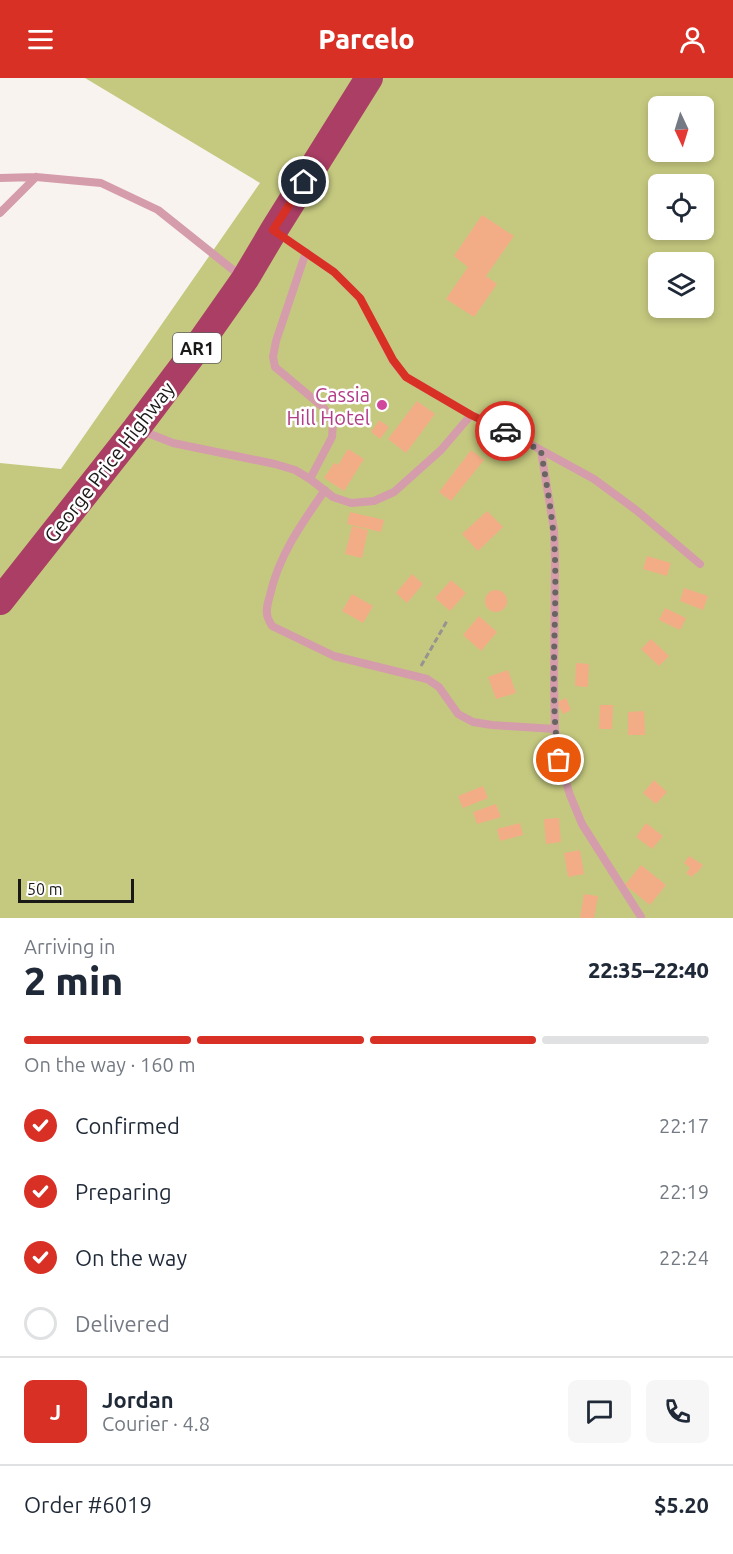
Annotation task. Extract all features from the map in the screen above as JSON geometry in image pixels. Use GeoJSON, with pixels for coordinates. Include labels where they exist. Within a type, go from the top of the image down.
{"type":"FeatureCollection","features":[{"type":"Feature","properties":{"kind":"highway","name":"George Price Highway"},"geometry":{"type":"LineString","coordinates":[[0,601],[191,356],[245,279],[273,230],[369,78]]}},
{"type":"Feature","properties":{"kind":"lane"},"geometry":{"type":"LineString","coordinates":[[0,213],[36,177]]}},
{"type":"Feature","properties":{"kind":"lane"},"geometry":{"type":"LineString","coordinates":[[0,178],[36,177],[101,183],[158,210],[245,279]]}},
{"type":"Feature","properties":{"kind":"lane"},"geometry":{"type":"LineString","coordinates":[[273,230],[334,272],[360,298],[393,360],[406,377],[471,415],[508,432],[594,479],[636,510],[700,564]]}},
{"type":"Feature","properties":{"kind":"lane"},"geometry":{"type":"LineString","coordinates":[[306,252],[276,341],[273,357],[275,367],[324,408],[333,423],[332,437],[310,479]]}},
{"type":"Feature","properties":{"kind":"lane"},"geometry":{"type":"LineString","coordinates":[[136,429],[173,443],[295,470],[333,497],[351,503],[374,501],[394,492],[441,450],[471,415]]}},
{"type":"Feature","properties":{"kind":"lane"},"geometry":{"type":"LineString","coordinates":[[541,451],[554,530],[554,686],[555,729],[559,760],[582,824],[642,917]]}},
{"type":"Feature","properties":{"kind":"lane"},"geometry":{"type":"LineString","coordinates":[[325,490],[291,541],[273,577],[267,606],[267,617],[273,626],[334,656],[428,679],[439,687],[458,714],[473,722],[555,729]]}},
{"type":"Feature","properties":{"kind":"path"},"geometry":{"type":"LineString","coordinates":[[416,675],[447,621]]}},
{"type":"Feature","properties":{"kind":"green space"},"geometry":{"type":"Polygon","coordinates":[[[85,78],[733,78],[733,918],[0,918],[0,463],[61,469],[260,183],[85,78]]]}},
{"type":"Feature","properties":{"kind":"building"},"geometry":{"type":"Polygon","coordinates":[[[482,215],[514,236],[486,276],[497,284],[474,317],[446,299],[468,267],[454,256],[482,215]]]}},
{"type":"Feature","properties":{"kind":"building"},"geometry":{"type":"Polygon","coordinates":[[[417,401],[435,414],[406,453],[388,439],[417,401]]]}},
{"type":"Feature","properties":{"kind":"building"},"geometry":{"type":"Polygon","coordinates":[[[379,420],[389,427],[380,439],[371,432],[379,420]]]}},
{"type":"Feature","properties":{"kind":"building"},"geometry":{"type":"Polygon","coordinates":[[[348,449],[364,459],[344,491],[324,478],[334,463],[338,465],[348,449]]]}},
{"type":"Feature","properties":{"kind":"building"},"geometry":{"type":"Polygon","coordinates":[[[471,450],[484,460],[451,501],[439,492],[471,450]]]}},
{"type":"Feature","properties":{"kind":"building"},"geometry":{"type":"Polygon","coordinates":[[[487,511],[503,527],[478,551],[462,534],[487,511]]]}},
{"type":"Feature","properties":{"kind":"building"},"geometry":{"type":"Polygon","coordinates":[[[350,512],[384,520],[381,532],[347,524],[350,512]]]}},
{"type":"Feature","properties":{"kind":"building"},"geometry":{"type":"Polygon","coordinates":[[[352,526],[368,530],[362,558],[345,554],[352,526]]]}},
{"type":"Feature","properties":{"kind":"building"},"geometry":{"type":"Polygon","coordinates":[[[647,556],[671,563],[667,576],[643,569],[647,556]]]}},
{"type":"Feature","properties":{"kind":"building"},"geometry":{"type":"Polygon","coordinates":[[[412,574],[423,584],[407,603],[396,593],[412,574]]]}},
{"type":"Feature","properties":{"kind":"building"},"geometry":{"type":"Polygon","coordinates":[[[451,580],[466,593],[450,611],[435,598],[451,580]]]}},
{"type":"Feature","properties":{"kind":"building"},"geometry":{"type":"Polygon","coordinates":[[[684,588],[708,596],[703,610],[680,601],[684,588]]]}},
{"type":"Feature","properties":{"kind":"building"},"geometry":{"type":"Polygon","coordinates":[[[496,590],[504,593],[507,601],[504,609],[496,612],[488,609],[485,601],[488,593],[496,590]]]}},
{"type":"Feature","properties":{"kind":"building"},"geometry":{"type":"Polygon","coordinates":[[[352,594],[373,606],[363,623],[342,611],[352,594]]]}},
{"type":"Feature","properties":{"kind":"building"},"geometry":{"type":"Polygon","coordinates":[[[665,608],[686,618],[680,630],[659,620],[665,608]]]}},
{"type":"Feature","properties":{"kind":"building"},"geometry":{"type":"Polygon","coordinates":[[[479,616],[497,632],[481,651],[463,635],[479,616]]]}},
{"type":"Feature","properties":{"kind":"building"},"geometry":{"type":"Polygon","coordinates":[[[651,639],[669,656],[659,666],[641,649],[651,639]]]}},
{"type":"Feature","properties":{"kind":"building"},"geometry":{"type":"Polygon","coordinates":[[[576,663],[589,664],[588,687],[575,686],[576,663]]]}},
{"type":"Feature","properties":{"kind":"building"},"geometry":{"type":"Polygon","coordinates":[[[508,670],[516,693],[496,699],[488,677],[508,670]]]}},
{"type":"Feature","properties":{"kind":"building"},"geometry":{"type":"Polygon","coordinates":[[[566,698],[571,710],[563,714],[557,702],[566,698]]]}},
{"type":"Feature","properties":{"kind":"building"},"geometry":{"type":"Polygon","coordinates":[[[600,705],[613,705],[612,729],[599,729],[600,705]]]}},
{"type":"Feature","properties":{"kind":"building"},"geometry":{"type":"Polygon","coordinates":[[[644,711],[645,735],[628,735],[628,712],[644,711]]]}},
{"type":"Feature","properties":{"kind":"building"},"geometry":{"type":"Polygon","coordinates":[[[654,780],[667,792],[656,804],[643,793],[654,780]]]}},
{"type":"Feature","properties":{"kind":"building"},"geometry":{"type":"Polygon","coordinates":[[[483,786],[488,798],[463,808],[458,796],[483,786]]]}},
{"type":"Feature","properties":{"kind":"building"},"geometry":{"type":"Polygon","coordinates":[[[496,804],[501,817],[477,824],[473,812],[496,804]]]}},
{"type":"Feature","properties":{"kind":"building"},"geometry":{"type":"Polygon","coordinates":[[[559,818],[561,842],[546,844],[544,819],[559,818]]]}},
{"type":"Feature","properties":{"kind":"building"},"geometry":{"type":"Polygon","coordinates":[[[520,823],[523,835],[500,841],[497,829],[520,823]]]}},
{"type":"Feature","properties":{"kind":"building"},"geometry":{"type":"Polygon","coordinates":[[[646,823],[663,836],[652,849],[636,837],[646,823]]]}},
{"type":"Feature","properties":{"kind":"building"},"geometry":{"type":"Polygon","coordinates":[[[580,850],[584,874],[568,877],[564,853],[580,850]]]}},
{"type":"Feature","properties":{"kind":"building"},"geometry":{"type":"Polygon","coordinates":[[[689,856],[703,865],[692,877],[686,873],[690,868],[684,863],[689,856]]]}},
{"type":"Feature","properties":{"kind":"building"},"geometry":{"type":"Polygon","coordinates":[[[641,865],[666,885],[650,905],[625,885],[641,865]]]}},
{"type":"Feature","properties":{"kind":"building"},"geometry":{"type":"Polygon","coordinates":[[[584,894],[598,896],[594,918],[580,918],[584,894]]]}},
{"type":"Feature","properties":{"kind":"way so far"},"geometry":{"type":"LineString","coordinates":[[505,431],[541,451],[554,530],[554,686],[555,729],[559,760]]}},
{"type":"Feature","properties":{"kind":"place","name":"Cassia Hill Hotel"},"geometry":{"type":"Point","coordinates":[382,405]}},
{"type":"Feature","properties":{"kind":"route"},"geometry":{"type":"LineString","coordinates":[[304,182],[273,230],[334,272],[360,298],[393,360],[406,377],[471,415],[505,431]]}}]}
